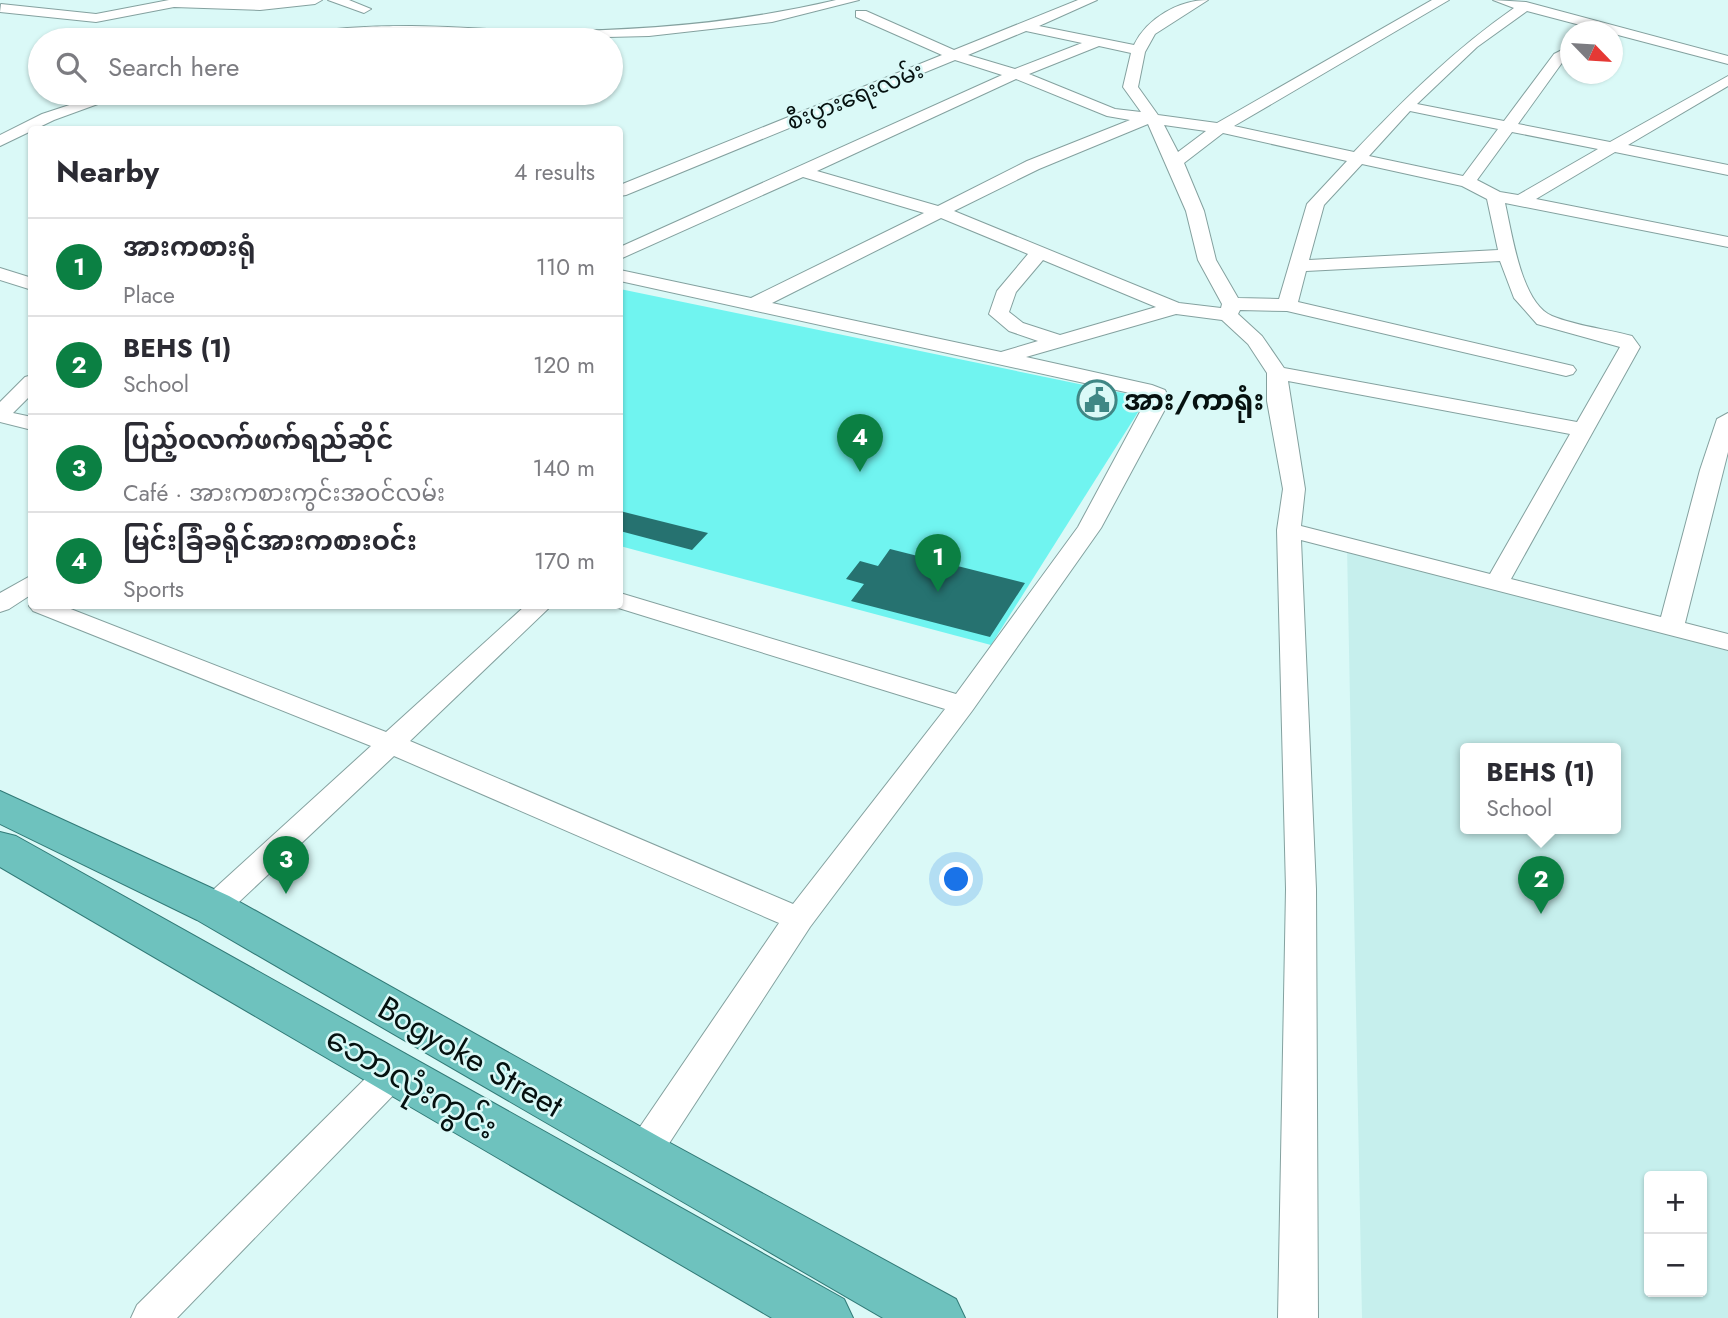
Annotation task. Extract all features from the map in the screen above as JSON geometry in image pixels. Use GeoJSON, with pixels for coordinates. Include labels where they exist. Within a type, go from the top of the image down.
{"type":"FeatureCollection","features":[{"type":"Feature","properties":{"kind":"highway","name":"Bogyoke Street"},"geometry":{"type":"LineString","coordinates":[[1,839],[213,908],[642,1154],[936,1318]]}},
{"type":"Feature","properties":{"kind":"highway","name":"ဘောလုံးကွင်း"},"geometry":{"type":"LineString","coordinates":[[1,839],[394,1072],[824,1318]]}},
{"type":"Feature","properties":{"kind":"street"},"geometry":{"type":"LineString","coordinates":[[1,8],[22,0]]}},
{"type":"Feature","properties":{"kind":"street"},"geometry":{"type":"LineString","coordinates":[[1,8],[96,18],[174,4],[214,2],[260,6],[315,0]]}},
{"type":"Feature","properties":{"kind":"street"},"geometry":{"type":"LineString","coordinates":[[335,0],[364,9]]}},
{"type":"Feature","properties":{"kind":"street"},"geometry":{"type":"LineString","coordinates":[[623,33],[649,32],[811,11],[852,0]]}},
{"type":"Feature","properties":{"kind":"street","name":"စီးပွားရေးလမ်း"},"geometry":{"type":"LineString","coordinates":[[623,190],[1090,0]]}},
{"type":"Feature","properties":{"kind":"street"},"geometry":{"type":"LineString","coordinates":[[1201,0],[1153,25],[1143,37],[1130,87],[1152,117],[1175,162],[1195,211],[1207,260],[1230,310],[1277,373],[1278,401],[1294,489],[1289,530],[1301,889],[1298,1318]]}},
{"type":"Feature","properties":{"kind":"street"},"geometry":{"type":"LineString","coordinates":[[1175,162],[1220,128],[1442,0]]}},
{"type":"Feature","properties":{"kind":"street"},"geometry":{"type":"LineString","coordinates":[[1500,0],[1577,21]]}},
{"type":"Feature","properties":{"kind":"street"},"geometry":{"type":"LineString","coordinates":[[1287,304],[1316,204],[1406,106],[1472,44],[1526,6]]}},
{"type":"Feature","properties":{"kind":"street"},"geometry":{"type":"LineString","coordinates":[[861,14],[956,56],[1016,74],[1112,113],[1220,128],[1467,182],[1495,196],[1728,242]]}},
{"type":"Feature","properties":{"kind":"street"},"geometry":{"type":"LineString","coordinates":[[1026,27],[1139,50]]}},
{"type":"Feature","properties":{"kind":"street"},"geometry":{"type":"LineString","coordinates":[[1623,34],[1728,60]]}},
{"type":"Feature","properties":{"kind":"street"},"geometry":{"type":"LineString","coordinates":[[623,253],[1016,74],[1096,42]]}},
{"type":"Feature","properties":{"kind":"street"},"geometry":{"type":"LineString","coordinates":[[1467,182],[1510,128],[1560,56]]}},
{"type":"Feature","properties":{"kind":"street"},"geometry":{"type":"LineString","coordinates":[[1522,200],[1728,80]]}},
{"type":"Feature","properties":{"kind":"street"},"geometry":{"type":"LineString","coordinates":[[30,126],[84,105]]}},
{"type":"Feature","properties":{"kind":"street"},"geometry":{"type":"LineString","coordinates":[[1406,106],[1728,170]]}},
{"type":"Feature","properties":{"kind":"street"},"geometry":{"type":"LineString","coordinates":[[753,306],[1033,165],[1152,117]]}},
{"type":"Feature","properties":{"kind":"street"},"geometry":{"type":"LineString","coordinates":[[0,141],[28,127]]}},
{"type":"Feature","properties":{"kind":"street"},"geometry":{"type":"LineString","coordinates":[[800,171],[941,212],[1175,308]]}},
{"type":"Feature","properties":{"kind":"street"},"geometry":{"type":"LineString","coordinates":[[1495,196],[1508,255],[1527,304],[1535,315],[1544,320],[1625,340],[1630,347],[1496,584]]}},
{"type":"Feature","properties":{"kind":"street"},"geometry":{"type":"LineString","coordinates":[[1038,254],[1007,291],[999,314],[1016,327],[1061,342]]}},
{"type":"Feature","properties":{"kind":"street"},"geometry":{"type":"LineString","coordinates":[[1300,266],[1508,255]]}},
{"type":"Feature","properties":{"kind":"street"},"geometry":{"type":"LineString","coordinates":[[0,274],[28,279]]}},
{"type":"Feature","properties":{"kind":"street"},"geometry":{"type":"LineString","coordinates":[[623,277],[1145,389],[1158,394],[1159,400],[1089,528],[962,705],[799,919],[642,1154]]}},
{"type":"Feature","properties":{"kind":"street"},"geometry":{"type":"LineString","coordinates":[[1001,358],[1175,308],[1230,310],[1287,304],[1566,370]]}},
{"type":"Feature","properties":{"kind":"street"},"geometry":{"type":"LineString","coordinates":[[1277,373],[1584,430]]}},
{"type":"Feature","properties":{"kind":"street"},"geometry":{"type":"LineString","coordinates":[[28,384],[0,415],[28,423]]}},
{"type":"Feature","properties":{"kind":"street"},"geometry":{"type":"LineString","coordinates":[[1672,625],[1711,470],[1728,419]]}},
{"type":"Feature","properties":{"kind":"street"},"geometry":{"type":"LineString","coordinates":[[1289,530],[1496,584],[1672,625],[1728,642]]}},
{"type":"Feature","properties":{"kind":"street"},"geometry":{"type":"LineString","coordinates":[[623,601],[962,705]]}},
{"type":"Feature","properties":{"kind":"street"},"geometry":{"type":"LineString","coordinates":[[50,609],[391,744],[799,919]]}},
{"type":"Feature","properties":{"kind":"street"},"geometry":{"type":"LineString","coordinates":[[213,908],[536,609]]}},
{"type":"Feature","properties":{"kind":"street"},"geometry":{"type":"LineString","coordinates":[[151,1318],[394,1072]]}},
{"type":"Feature","properties":{"kind":"shaded area"},"geometry":{"type":"Polygon","coordinates":[[[623,290],[1147,398],[991,645],[623,547],[623,290]]]}},
{"type":"Feature","properties":{"kind":"shaded area"},"geometry":{"type":"Polygon","coordinates":[[[1347,547],[1728,651],[1728,1318],[1362,1318],[1347,547]]]}},
{"type":"Feature","properties":{"kind":"building"},"geometry":{"type":"Polygon","coordinates":[[[623,512],[708,533],[692,550],[623,532],[623,512]]]}},
{"type":"Feature","properties":{"kind":"building"},"geometry":{"type":"Polygon","coordinates":[[[890,549],[1025,583],[990,637],[851,601],[864,584],[846,579],[860,561],[878,566],[890,549]]]}},
{"type":"Feature","properties":{"kind":"place","name":"အား/ကာရုံး"},"geometry":{"type":"Point","coordinates":[1097,400]}},
{"type":"Feature","properties":{"kind":"place","name":"မြင်းခြံခရိုင်အားကစားဝင်း"},"geometry":{"type":"Point","coordinates":[860,472]}},
{"type":"Feature","properties":{"kind":"place","name":"အားကစားရုံ"},"geometry":{"type":"Point","coordinates":[938,592]}},
{"type":"Feature","properties":{"kind":"place","name":"ပြည့်ဝလက်ဖက်ရည်ဆိုင်"},"geometry":{"type":"Point","coordinates":[286,894]}},
{"type":"Feature","properties":{"kind":"place","name":"BEHS (1)"},"geometry":{"type":"Point","coordinates":[1541,914]}}]}
